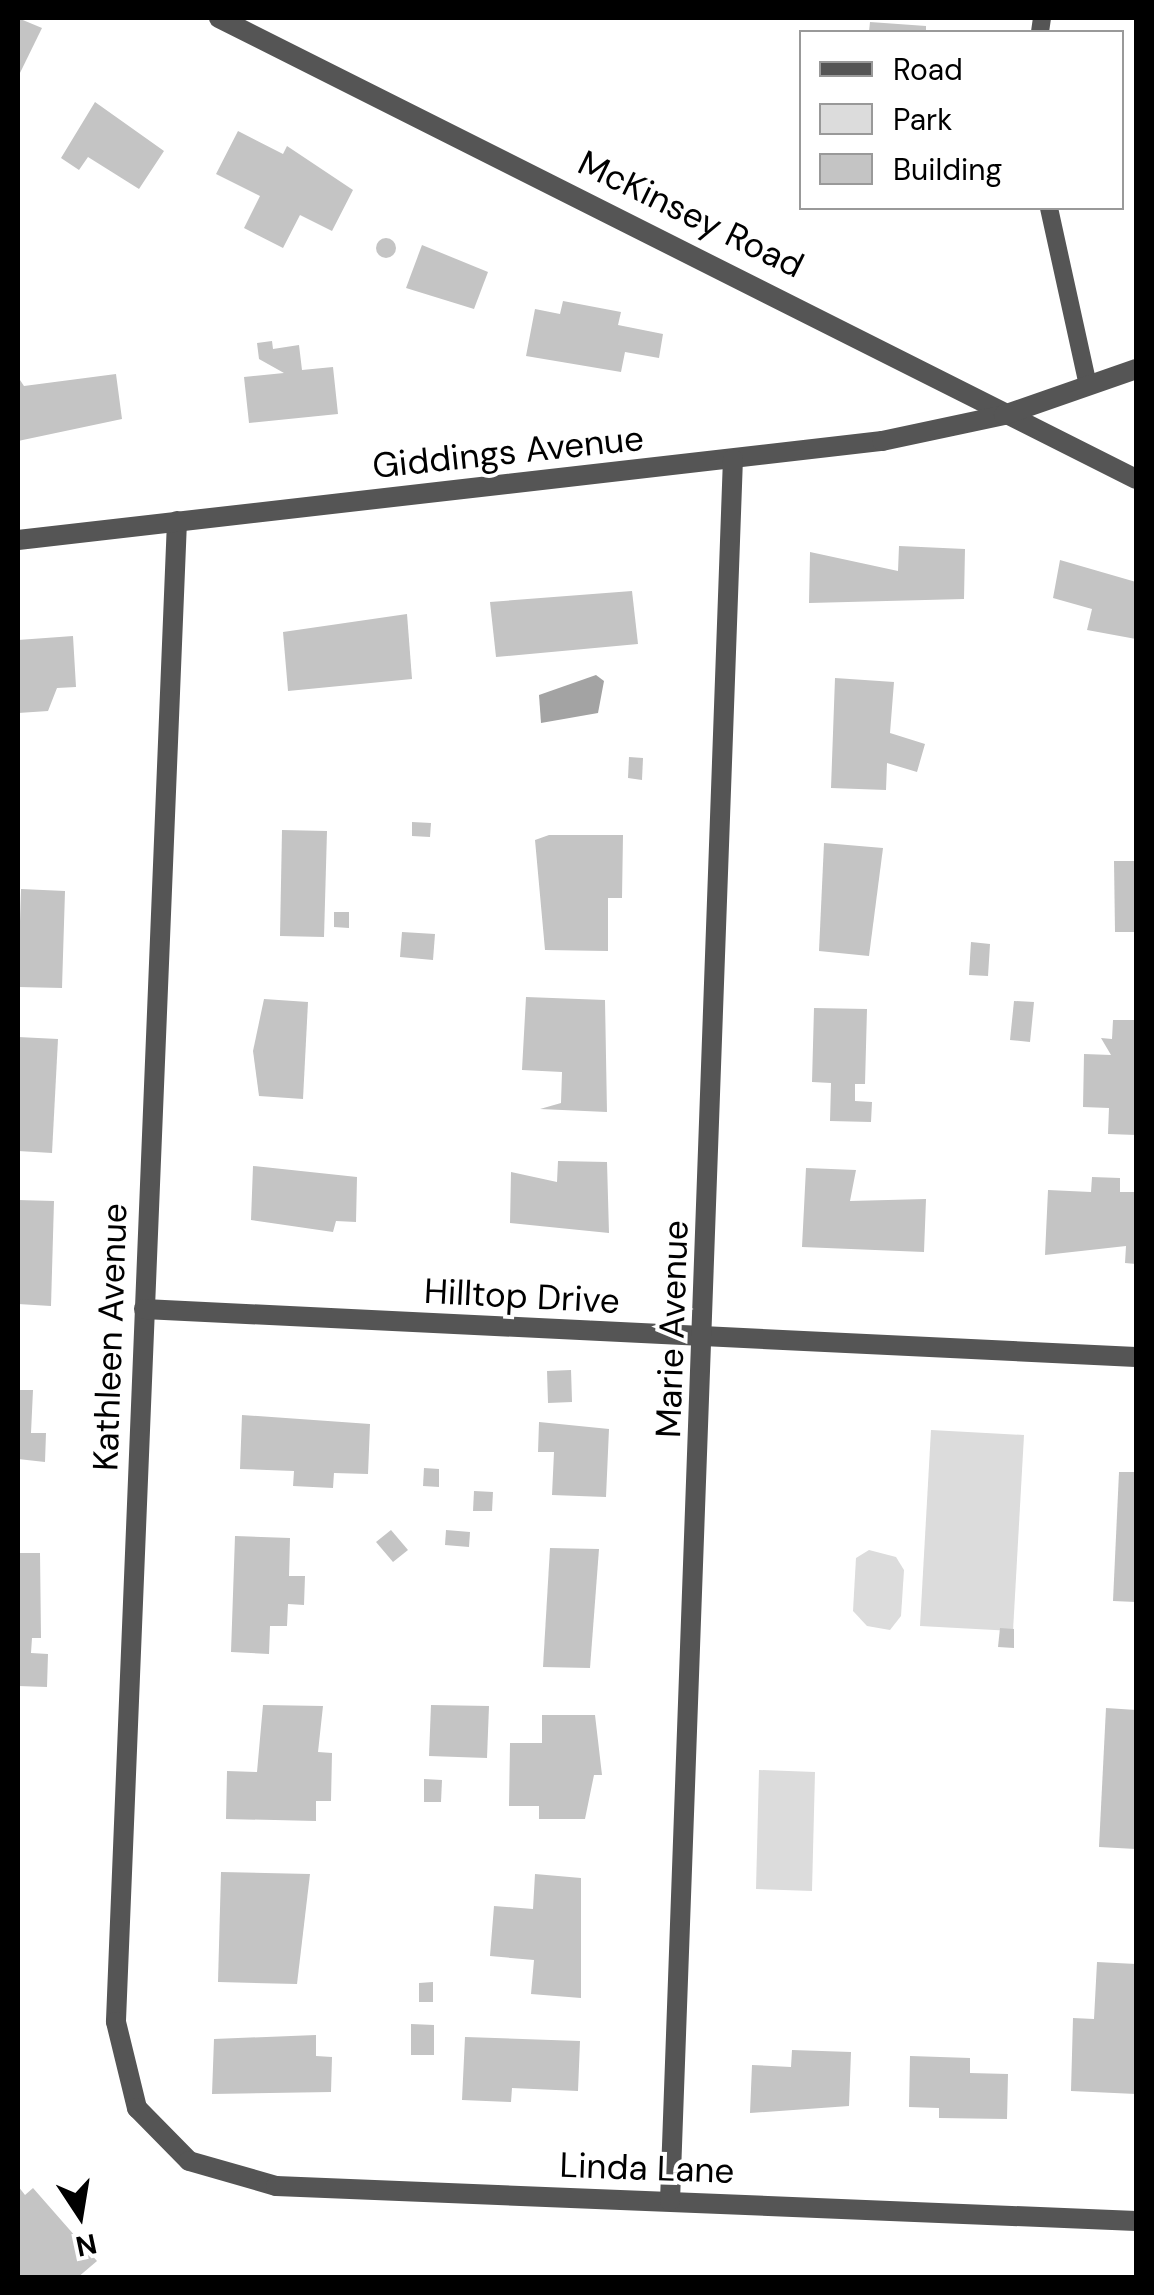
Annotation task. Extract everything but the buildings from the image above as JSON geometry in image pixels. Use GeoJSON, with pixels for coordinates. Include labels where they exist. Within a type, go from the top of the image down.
{"type":"FeatureCollection","features":[{"type":"Feature","properties":{"kind":"street","name":"McKinsey Road"},"geometry":{"type":"LineString","coordinates":[[219,18],[912,358],[1004,415],[1136,479]]}},
{"type":"Feature","properties":{"kind":"street"},"geometry":{"type":"LineString","coordinates":[[1004,415],[1136,370]]}},
{"type":"Feature","properties":{"kind":"street","name":"Giddings Avenue"},"geometry":{"type":"LineString","coordinates":[[18,540],[733,459],[1004,415]]}},
{"type":"Feature","properties":{"kind":"street","name":"Marie Avenue"},"geometry":{"type":"LineString","coordinates":[[670,2202],[705,1338],[733,459]]}},
{"type":"Feature","properties":{"kind":"street","name":"Kathleen Avenue"},"geometry":{"type":"LineString","coordinates":[[164,2144],[137,2108],[116,2022],[177,522]]}},
{"type":"Feature","properties":{"kind":"street","name":"Hilltop Drive"},"geometry":{"type":"LineString","coordinates":[[144,1309],[1136,1357]]}},
{"type":"Feature","properties":{"kind":"street","name":"Linda Lane"},"geometry":{"type":"LineString","coordinates":[[164,2144],[224,2176],[276,2186],[1136,2221]]}},
{"type":"Feature","properties":{"kind":"lane"},"geometry":{"type":"LineString","coordinates":[[1050,210],[1088,386]]}},
{"type":"Feature","properties":{"kind":"green space"},"geometry":{"type":"Polygon","coordinates":[[[931,1430],[1024,1435],[1013,1631],[920,1626],[931,1430]]]}},
{"type":"Feature","properties":{"kind":"green space"},"geometry":{"type":"Polygon","coordinates":[[[869,1550],[896,1557],[904,1570],[901,1616],[890,1630],[867,1626],[853,1611],[856,1558],[869,1550]]]}},
{"type":"Feature","properties":{"kind":"green space"},"geometry":{"type":"Polygon","coordinates":[[[759,1770],[815,1772],[812,1891],[756,1889],[759,1770]]]}},
{"type":"Feature","properties":{"kind":"shaded area"},"geometry":{"type":"Polygon","coordinates":[[[596,675],[604,681],[598,713],[541,723],[539,695],[596,675]]]}}]}
